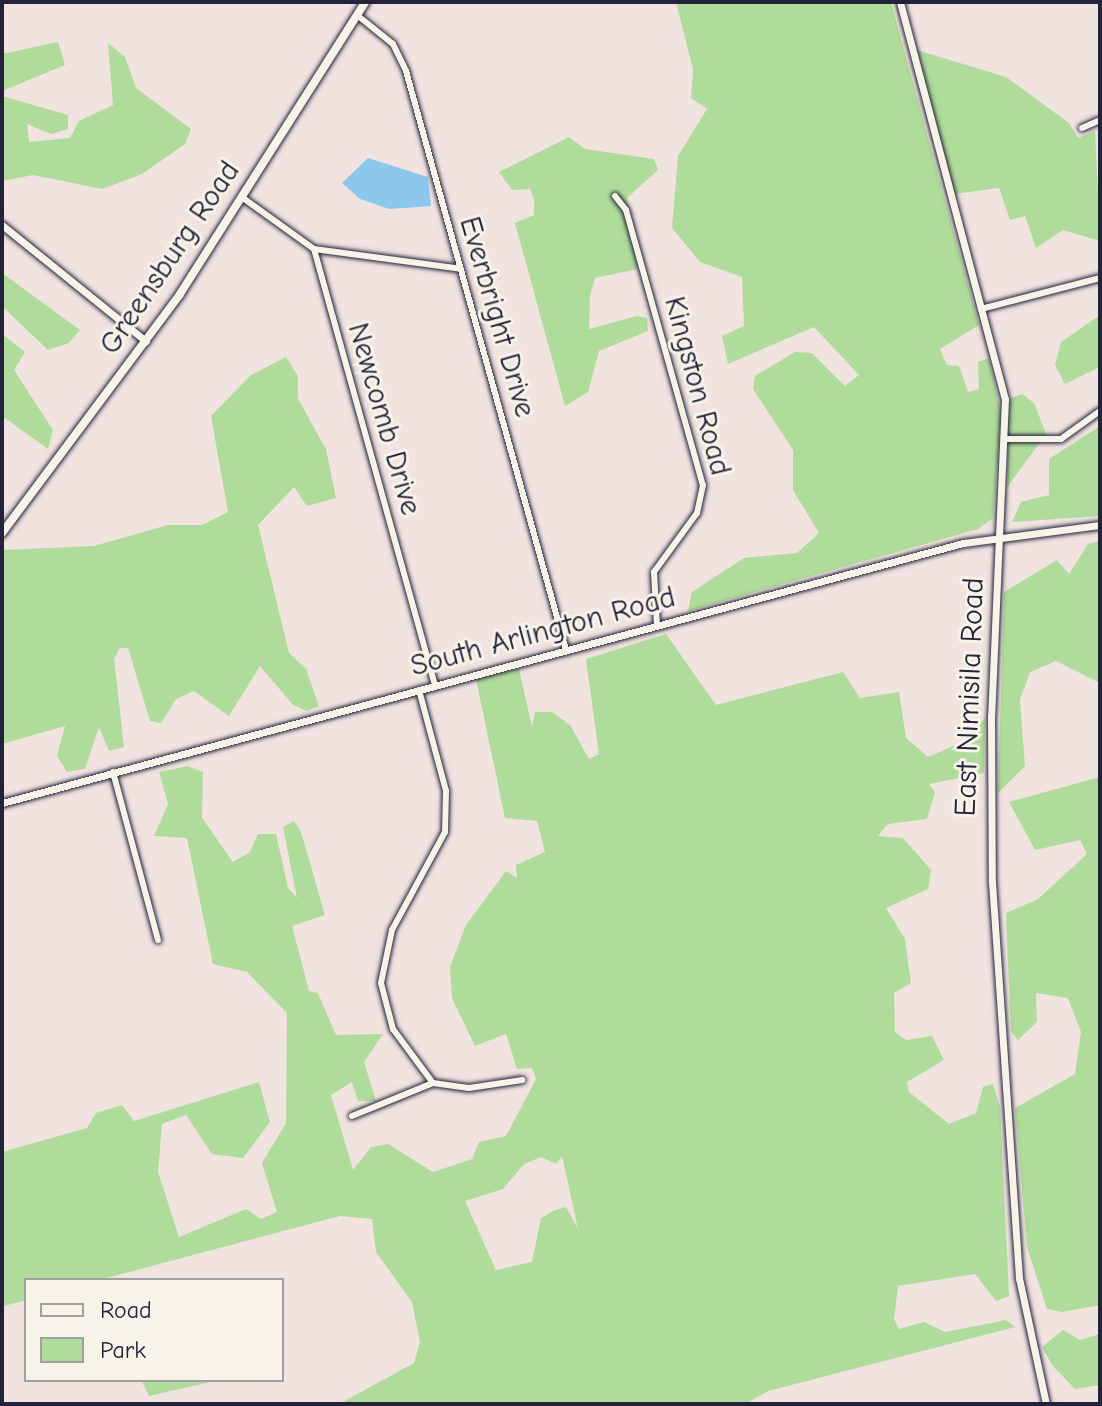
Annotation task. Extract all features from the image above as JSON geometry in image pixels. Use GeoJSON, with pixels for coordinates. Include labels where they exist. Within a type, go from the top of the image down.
{"type":"FeatureCollection","features":[{"type":"Feature","properties":{"kind":"main road","name":"Greensburg Road"},"geometry":{"type":"LineString","coordinates":[[2,533],[146,341],[243,198],[365,2]]}},
{"type":"Feature","properties":{"kind":"street","name":"East Nimisila Road"},"geometry":{"type":"LineString","coordinates":[[900,2],[1002,382],[1006,439],[990,774],[996,958],[1019,1278],[1046,1404]]}},
{"type":"Feature","properties":{"kind":"street","name":"Everbright Drive"},"geometry":{"type":"LineString","coordinates":[[357,15],[402,59],[566,650]]}},
{"type":"Feature","properties":{"kind":"street"},"geometry":{"type":"LineString","coordinates":[[1082,128],[1100,120]]}},
{"type":"Feature","properties":{"kind":"street","name":"Kingston Road"},"geometry":{"type":"LineString","coordinates":[[615,196],[626,210],[703,485],[697,513],[654,572],[657,626]]}},
{"type":"Feature","properties":{"kind":"street"},"geometry":{"type":"LineString","coordinates":[[243,198],[314,249],[461,269]]}},
{"type":"Feature","properties":{"kind":"street"},"geometry":{"type":"LineString","coordinates":[[2,225],[146,341]]}},
{"type":"Feature","properties":{"kind":"street","name":"Newcomb Drive"},"geometry":{"type":"LineString","coordinates":[[314,249],[435,685]]}},
{"type":"Feature","properties":{"kind":"street"},"geometry":{"type":"LineString","coordinates":[[981,309],[1100,278]]}},
{"type":"Feature","properties":{"kind":"street"},"geometry":{"type":"LineString","coordinates":[[1006,439],[1061,439],[1100,411]]}},
{"type":"Feature","properties":{"kind":"street","name":"South Arlington Road"},"geometry":{"type":"LineString","coordinates":[[2,803],[999,536],[1100,525]]}},
{"type":"Feature","properties":{"kind":"street"},"geometry":{"type":"LineString","coordinates":[[419,690],[446,791],[445,832],[392,930],[381,983],[393,1029],[433,1083]]}},
{"type":"Feature","properties":{"kind":"street"},"geometry":{"type":"LineString","coordinates":[[113,772],[158,940]]}},
{"type":"Feature","properties":{"kind":"street"},"geometry":{"type":"LineString","coordinates":[[352,1116],[433,1083],[469,1088],[522,1080]]}},
{"type":"Feature","properties":{"kind":"green space"},"geometry":{"type":"Polygon","coordinates":[[[676,2],[891,2],[979,325],[940,349],[947,365],[959,366],[968,392],[979,389],[978,362],[989,358],[1001,413],[993,518],[978,529],[688,611],[692,592],[744,558],[797,553],[819,533],[793,490],[793,450],[753,389],[755,376],[795,352],[812,353],[845,386],[859,375],[814,327],[728,364],[722,336],[744,326],[742,277],[700,262],[672,228],[678,156],[707,109],[691,98],[693,69],[676,2]]]}},
{"type":"Feature","properties":{"kind":"green space"},"geometry":{"type":"Polygon","coordinates":[[[58,42],[65,65],[2,91],[2,54],[58,42]]]}},
{"type":"Feature","properties":{"kind":"green space"},"geometry":{"type":"Polygon","coordinates":[[[108,43],[125,57],[136,88],[191,129],[185,144],[142,174],[102,189],[33,175],[2,181],[2,96],[68,115],[68,129],[51,134],[27,124],[29,142],[70,138],[79,121],[113,105],[108,43]]]}},
{"type":"Feature","properties":{"kind":"green space"},"geometry":{"type":"Polygon","coordinates":[[[917,50],[1006,77],[1069,123],[1078,138],[1095,131],[1100,241],[1063,230],[1036,248],[1025,216],[1010,220],[999,188],[954,194],[917,50]]]}},
{"type":"Feature","properties":{"kind":"green space"},"geometry":{"type":"Polygon","coordinates":[[[569,137],[585,149],[654,159],[658,170],[627,198],[638,269],[595,278],[590,296],[589,329],[637,316],[647,318],[648,331],[599,351],[588,392],[565,406],[515,223],[534,215],[534,200],[530,189],[512,190],[499,172],[569,137]]]}},
{"type":"Feature","properties":{"kind":"green space"},"geometry":{"type":"Polygon","coordinates":[[[2,273],[80,330],[69,343],[48,350],[2,306],[2,273]]]}},
{"type":"Feature","properties":{"kind":"green space"},"geometry":{"type":"Polygon","coordinates":[[[1100,315],[1100,367],[1065,384],[1055,365],[1061,342],[1100,315]]]}},
{"type":"Feature","properties":{"kind":"green space"},"geometry":{"type":"Polygon","coordinates":[[[2,334],[25,352],[14,370],[53,430],[48,449],[2,416],[2,334]]]}},
{"type":"Feature","properties":{"kind":"green space"},"geometry":{"type":"Polygon","coordinates":[[[286,357],[298,376],[298,399],[326,449],[336,498],[307,506],[294,487],[258,525],[289,653],[306,669],[319,706],[307,711],[293,705],[260,666],[229,716],[194,691],[176,699],[161,723],[150,721],[128,648],[120,648],[114,659],[124,747],[109,751],[99,727],[85,769],[67,772],[57,756],[65,726],[2,744],[2,550],[94,546],[168,525],[202,525],[228,512],[211,416],[251,375],[286,357]]]}},
{"type":"Feature","properties":{"kind":"green space"},"geometry":{"type":"Polygon","coordinates":[[[1022,394],[1034,403],[1046,434],[1008,486],[1008,399],[1022,394]]]}},
{"type":"Feature","properties":{"kind":"green space"},"geometry":{"type":"Polygon","coordinates":[[[1100,426],[1100,516],[1012,522],[1021,502],[1049,495],[1049,459],[1100,426]]]}},
{"type":"Feature","properties":{"kind":"green space"},"geometry":{"type":"Polygon","coordinates":[[[1100,541],[1100,683],[1056,661],[1030,672],[1020,700],[1025,766],[998,793],[1004,592],[1057,560],[1069,574],[1088,544],[1100,541]]]}},
{"type":"Feature","properties":{"kind":"green space"},"geometry":{"type":"Polygon","coordinates":[[[666,634],[716,705],[843,672],[860,698],[899,692],[906,738],[928,757],[965,741],[985,718],[984,773],[929,784],[935,792],[927,819],[888,824],[878,836],[903,838],[931,870],[928,889],[886,908],[905,939],[911,983],[894,993],[895,1032],[906,1040],[932,1036],[944,1060],[907,1082],[909,1092],[949,1124],[976,1113],[983,1087],[993,1084],[1000,1107],[1009,1296],[996,1301],[975,1274],[898,1286],[894,1319],[899,1329],[924,1322],[945,1332],[1006,1320],[1015,1327],[768,1391],[745,1404],[339,1404],[414,1363],[420,1342],[412,1302],[376,1252],[372,1219],[340,1216],[107,1278],[24,1278],[24,1301],[4,1306],[2,1152],[87,1128],[96,1113],[122,1105],[134,1121],[259,1082],[270,1122],[243,1158],[212,1154],[186,1115],[162,1124],[158,1172],[179,1237],[246,1209],[261,1219],[277,1212],[262,1163],[286,1123],[287,1013],[247,972],[213,964],[187,838],[154,836],[168,804],[159,772],[188,766],[203,772],[202,818],[233,862],[250,852],[258,834],[276,834],[288,888],[297,898],[283,827],[294,821],[301,832],[325,915],[292,926],[309,991],[318,993],[336,1035],[383,1034],[364,1062],[376,1101],[358,1101],[352,1082],[331,1095],[353,1170],[371,1147],[388,1144],[433,1172],[472,1159],[479,1142],[506,1136],[536,1079],[532,1068],[517,1069],[506,1034],[475,1046],[452,998],[450,967],[466,925],[506,871],[517,878],[516,865],[545,852],[537,821],[505,818],[476,679],[519,669],[532,727],[535,712],[552,712],[570,725],[589,759],[599,754],[586,659],[666,634]],[[562,1156],[556,1164],[541,1157],[524,1164],[503,1189],[465,1201],[496,1270],[532,1262],[541,1218],[566,1207],[578,1229],[562,1156]]]}},
{"type":"Feature","properties":{"kind":"green space"},"geometry":{"type":"Polygon","coordinates":[[[1100,777],[1100,1305],[1062,1312],[1047,1309],[1027,1247],[1015,1108],[1075,1074],[1081,1032],[1068,998],[1036,993],[1037,1022],[1018,1040],[1011,1032],[1006,913],[1038,899],[1087,854],[1080,840],[1035,850],[1009,802],[1100,777]]]}},
{"type":"Feature","properties":{"kind":"green space"},"geometry":{"type":"Polygon","coordinates":[[[1063,1330],[1080,1340],[1100,1334],[1100,1385],[1075,1389],[1052,1365],[1042,1347],[1063,1330]]]}},
{"type":"Feature","properties":{"kind":"green space"},"geometry":{"type":"Polygon","coordinates":[[[142,1382],[211,1382],[149,1396],[142,1382]]]}},
{"type":"Feature","properties":{"kind":"water"},"geometry":{"type":"Polygon","coordinates":[[[368,158],[428,177],[431,206],[389,209],[360,199],[342,183],[368,158]]]}}]}
